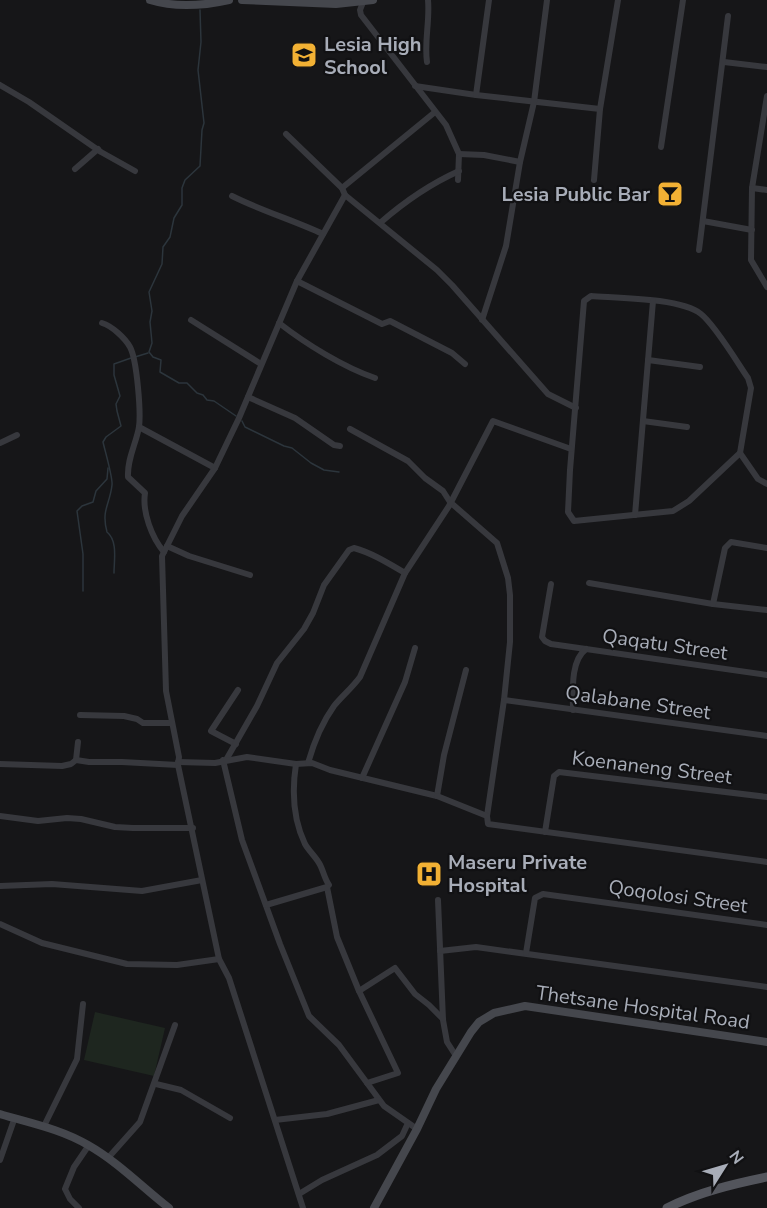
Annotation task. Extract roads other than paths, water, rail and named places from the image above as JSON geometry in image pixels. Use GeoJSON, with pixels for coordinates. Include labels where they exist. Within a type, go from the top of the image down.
{"type":"FeatureCollection","features":[{"type":"Feature","properties":{"kind":"main road"},"geometry":{"type":"LineString","coordinates":[[150,0],[181,6],[208,5],[229,0]]}},
{"type":"Feature","properties":{"kind":"main road"},"geometry":{"type":"LineString","coordinates":[[242,0],[336,4],[367,1]]}},
{"type":"Feature","properties":{"kind":"main road","name":"Thetsane Hospital Road"},"geometry":{"type":"LineString","coordinates":[[374,1208],[436,1089],[456,1056],[479,1022],[494,1013],[525,1006],[767,1042]]}},
{"type":"Feature","properties":{"kind":"main road"},"geometry":{"type":"LineString","coordinates":[[0,1114],[14,1120],[44,1126],[89,1146],[108,1158],[169,1208]]}},
{"type":"Feature","properties":{"kind":"main road"},"geometry":{"type":"LineString","coordinates":[[667,1208],[691,1197],[767,1177]]}},
{"type":"Feature","properties":{"kind":"street"},"geometry":{"type":"LineString","coordinates":[[427,62],[425,49],[429,21],[428,0]]}},
{"type":"Feature","properties":{"kind":"street"},"geometry":{"type":"LineString","coordinates":[[476,95],[489,0]]}},
{"type":"Feature","properties":{"kind":"street"},"geometry":{"type":"LineString","coordinates":[[482,320],[506,246],[520,162],[534,102],[547,0]]}},
{"type":"Feature","properties":{"kind":"street"},"geometry":{"type":"LineString","coordinates":[[594,180],[600,109],[618,0]]}},
{"type":"Feature","properties":{"kind":"street"},"geometry":{"type":"LineString","coordinates":[[661,147],[683,0]]}},
{"type":"Feature","properties":{"kind":"street"},"geometry":{"type":"LineString","coordinates":[[367,1],[360,10],[361,15],[446,125],[459,154],[458,180]]}},
{"type":"Feature","properties":{"kind":"street"},"geometry":{"type":"LineString","coordinates":[[699,250],[728,16]]}},
{"type":"Feature","properties":{"kind":"street"},"geometry":{"type":"LineString","coordinates":[[724,62],[767,67]]}},
{"type":"Feature","properties":{"kind":"street"},"geometry":{"type":"LineString","coordinates":[[0,85],[123,166],[135,171]]}},
{"type":"Feature","properties":{"kind":"street"},"geometry":{"type":"LineString","coordinates":[[415,86],[600,109]]}},
{"type":"Feature","properties":{"kind":"street"},"geometry":{"type":"LineString","coordinates":[[767,96],[752,188],[751,260],[767,286]]}},
{"type":"Feature","properties":{"kind":"street"},"geometry":{"type":"LineString","coordinates":[[303,1208],[229,978],[219,959],[178,764],[166,691],[162,556],[183,516],[215,468],[297,281],[344,191],[435,112]]}},
{"type":"Feature","properties":{"kind":"street"},"geometry":{"type":"LineString","coordinates":[[286,134],[344,191],[437,270],[548,394],[576,408]]}},
{"type":"Feature","properties":{"kind":"street"},"geometry":{"type":"LineString","coordinates":[[75,169],[98,149]]}},
{"type":"Feature","properties":{"kind":"street"},"geometry":{"type":"LineString","coordinates":[[459,154],[484,155],[520,162]]}},
{"type":"Feature","properties":{"kind":"street"},"geometry":{"type":"LineString","coordinates":[[380,223],[401,204],[442,178],[459,171]]}},
{"type":"Feature","properties":{"kind":"street"},"geometry":{"type":"LineString","coordinates":[[752,188],[767,190]]}},
{"type":"Feature","properties":{"kind":"street"},"geometry":{"type":"LineString","coordinates":[[232,196],[262,211],[295,221],[323,234]]}},
{"type":"Feature","properties":{"kind":"street"},"geometry":{"type":"LineString","coordinates":[[703,221],[752,230]]}},
{"type":"Feature","properties":{"kind":"street"},"geometry":{"type":"LineString","coordinates":[[297,281],[382,324],[390,321],[452,353],[465,364]]}},
{"type":"Feature","properties":{"kind":"street"},"geometry":{"type":"LineString","coordinates":[[591,296],[690,308],[702,315],[748,378],[750,388],[740,453],[689,501],[673,511],[574,521],[568,512],[571,449],[576,408],[584,301],[591,296]]}},
{"type":"Feature","properties":{"kind":"street"},"geometry":{"type":"LineString","coordinates":[[635,515],[653,302]]}},
{"type":"Feature","properties":{"kind":"street"},"geometry":{"type":"LineString","coordinates":[[191,320],[261,364]]}},
{"type":"Feature","properties":{"kind":"street"},"geometry":{"type":"LineString","coordinates":[[102,323],[110,325],[130,347],[140,409],[128,466],[128,477],[145,493],[144,501],[158,545],[250,575]]}},
{"type":"Feature","properties":{"kind":"street"},"geometry":{"type":"LineString","coordinates":[[279,323],[295,335],[375,378]]}},
{"type":"Feature","properties":{"kind":"street"},"geometry":{"type":"LineString","coordinates":[[648,360],[700,367]]}},
{"type":"Feature","properties":{"kind":"street"},"geometry":{"type":"LineString","coordinates":[[248,397],[295,418],[334,445],[340,446]]}},
{"type":"Feature","properties":{"kind":"street"},"geometry":{"type":"LineString","coordinates":[[308,763],[320,727],[336,704],[360,677],[390,603],[405,573],[450,502],[493,421],[571,449]]}},
{"type":"Feature","properties":{"kind":"street"},"geometry":{"type":"LineString","coordinates":[[643,421],[687,427]]}},
{"type":"Feature","properties":{"kind":"street"},"geometry":{"type":"LineString","coordinates":[[138,427],[215,468]]}},
{"type":"Feature","properties":{"kind":"street"},"geometry":{"type":"LineString","coordinates":[[350,429],[408,461],[497,543],[508,578],[510,642],[504,700],[486,816],[488,824],[767,862]]}},
{"type":"Feature","properties":{"kind":"street"},"geometry":{"type":"LineString","coordinates":[[0,443],[17,435]]}},
{"type":"Feature","properties":{"kind":"street"},"geometry":{"type":"LineString","coordinates":[[740,453],[758,479],[767,484]]}},
{"type":"Feature","properties":{"kind":"street"},"geometry":{"type":"LineString","coordinates":[[713,604],[725,548],[731,542],[767,548]]}},
{"type":"Feature","properties":{"kind":"street"},"geometry":{"type":"LineString","coordinates":[[405,573],[360,549],[349,550],[324,585],[304,629],[277,663],[236,744],[225,760],[242,840],[309,1016],[339,1045],[379,1100],[417,1129]]}},
{"type":"Feature","properties":{"kind":"street"},"geometry":{"type":"LineString","coordinates":[[551,584],[542,637],[551,644],[586,649]]}},
{"type":"Feature","properties":{"kind":"street"},"geometry":{"type":"LineString","coordinates":[[589,584],[713,604],[767,610]]}},
{"type":"Feature","properties":{"kind":"street"},"geometry":{"type":"LineString","coordinates":[[362,778],[405,682],[415,648]]}},
{"type":"Feature","properties":{"kind":"street","name":"Qaqatu Street"},"geometry":{"type":"LineString","coordinates":[[573,710],[576,664],[581,653],[586,649],[767,675]]}},
{"type":"Feature","properties":{"kind":"street"},"geometry":{"type":"LineString","coordinates":[[437,796],[444,755],[466,670]]}},
{"type":"Feature","properties":{"kind":"street"},"geometry":{"type":"LineString","coordinates":[[236,744],[211,730],[238,690]]}},
{"type":"Feature","properties":{"kind":"street","name":"Qalabane Street"},"geometry":{"type":"LineString","coordinates":[[504,700],[767,736]]}},
{"type":"Feature","properties":{"kind":"street"},"geometry":{"type":"LineString","coordinates":[[80,715],[124,716],[143,723],[172,723]]}},
{"type":"Feature","properties":{"kind":"street"},"geometry":{"type":"LineString","coordinates":[[0,764],[62,766],[71,764],[76,760],[78,742]]}},
{"type":"Feature","properties":{"kind":"street"},"geometry":{"type":"LineString","coordinates":[[76,760],[215,764],[246,757],[296,764],[308,763],[437,796],[486,816]]}},
{"type":"Feature","properties":{"kind":"street"},"geometry":{"type":"LineString","coordinates":[[296,764],[294,778],[296,816],[305,843],[319,863],[329,885],[327,887],[337,937],[359,991],[398,1072],[367,1083]]}},
{"type":"Feature","properties":{"kind":"street","name":"Koenaneng Street"},"geometry":{"type":"LineString","coordinates":[[545,832],[554,776],[559,772],[767,797]]}},
{"type":"Feature","properties":{"kind":"street"},"geometry":{"type":"LineString","coordinates":[[0,816],[38,821],[81,819],[115,827],[193,828]]}},
{"type":"Feature","properties":{"kind":"street"},"geometry":{"type":"LineString","coordinates":[[0,886],[52,884],[142,891],[202,880]]}},
{"type":"Feature","properties":{"kind":"street"},"geometry":{"type":"LineString","coordinates":[[266,905],[327,887]]}},
{"type":"Feature","properties":{"kind":"street","name":"Qoqolosi Street"},"geometry":{"type":"LineString","coordinates":[[526,953],[535,898],[543,894],[767,925]]}},
{"type":"Feature","properties":{"kind":"street"},"geometry":{"type":"LineString","coordinates":[[438,900],[443,1020],[447,1042],[456,1056]]}},
{"type":"Feature","properties":{"kind":"street"},"geometry":{"type":"LineString","coordinates":[[0,924],[42,943],[126,964],[177,965],[219,959]]}},
{"type":"Feature","properties":{"kind":"street"},"geometry":{"type":"LineString","coordinates":[[440,951],[476,947],[767,987]]}},
{"type":"Feature","properties":{"kind":"street"},"geometry":{"type":"LineString","coordinates":[[359,991],[395,968],[415,994],[443,1020]]}},
{"type":"Feature","properties":{"kind":"street"},"geometry":{"type":"LineString","coordinates":[[44,1126],[77,1059],[83,1004]]}},
{"type":"Feature","properties":{"kind":"street"},"geometry":{"type":"LineString","coordinates":[[108,1158],[140,1122],[156,1084],[175,1025]]}},
{"type":"Feature","properties":{"kind":"street"},"geometry":{"type":"LineString","coordinates":[[156,1084],[181,1090],[230,1118]]}},
{"type":"Feature","properties":{"kind":"street"},"geometry":{"type":"LineString","coordinates":[[275,1120],[327,1113],[379,1100]]}},
{"type":"Feature","properties":{"kind":"street"},"geometry":{"type":"LineString","coordinates":[[0,1160],[14,1120]]}},
{"type":"Feature","properties":{"kind":"street"},"geometry":{"type":"LineString","coordinates":[[299,1194],[322,1180],[377,1155],[402,1136],[408,1123]]}},
{"type":"Feature","properties":{"kind":"street"},"geometry":{"type":"LineString","coordinates":[[80,1208],[70,1199],[65,1189],[74,1167],[89,1146]]}},
{"type":"Feature","properties":{"kind":"waterway"},"geometry":{"type":"LineString","coordinates":[[200,10],[201,42],[198,70],[204,123],[200,166],[185,180],[182,188],[182,205],[174,218],[170,237],[163,247],[162,264],[149,292],[152,311],[150,322],[152,343],[149,352],[153,357],[161,360],[160,372],[179,383],[187,383],[207,400],[214,401],[236,416]]}},
{"type":"Feature","properties":{"kind":"waterway"},"geometry":{"type":"LineString","coordinates":[[135,357],[148,353]]}},
{"type":"Feature","properties":{"kind":"waterway"},"geometry":{"type":"LineString","coordinates":[[114,573],[113,540],[105,524],[106,507],[112,482],[103,442],[121,426],[116,404],[120,396],[114,375],[114,364],[131,358]]}},
{"type":"Feature","properties":{"kind":"waterway"},"geometry":{"type":"LineString","coordinates":[[242,421],[245,427],[292,448],[324,470],[339,472]]}},
{"type":"Feature","properties":{"kind":"waterway"},"geometry":{"type":"LineString","coordinates":[[83,591],[83,554],[77,511],[82,506],[93,502],[96,491],[107,479],[108,468]]}},
{"type":"Feature","properties":{"kind":"place","name":"Lesia High School"},"geometry":{"type":"Point","coordinates":[304,55]}},
{"type":"Feature","properties":{"kind":"place","name":"Lesia Public Bar"},"geometry":{"type":"Point","coordinates":[670,194]}},
{"type":"Feature","properties":{"kind":"place","name":"Maseru Private Hospital"},"geometry":{"type":"Point","coordinates":[429,874]}}]}
